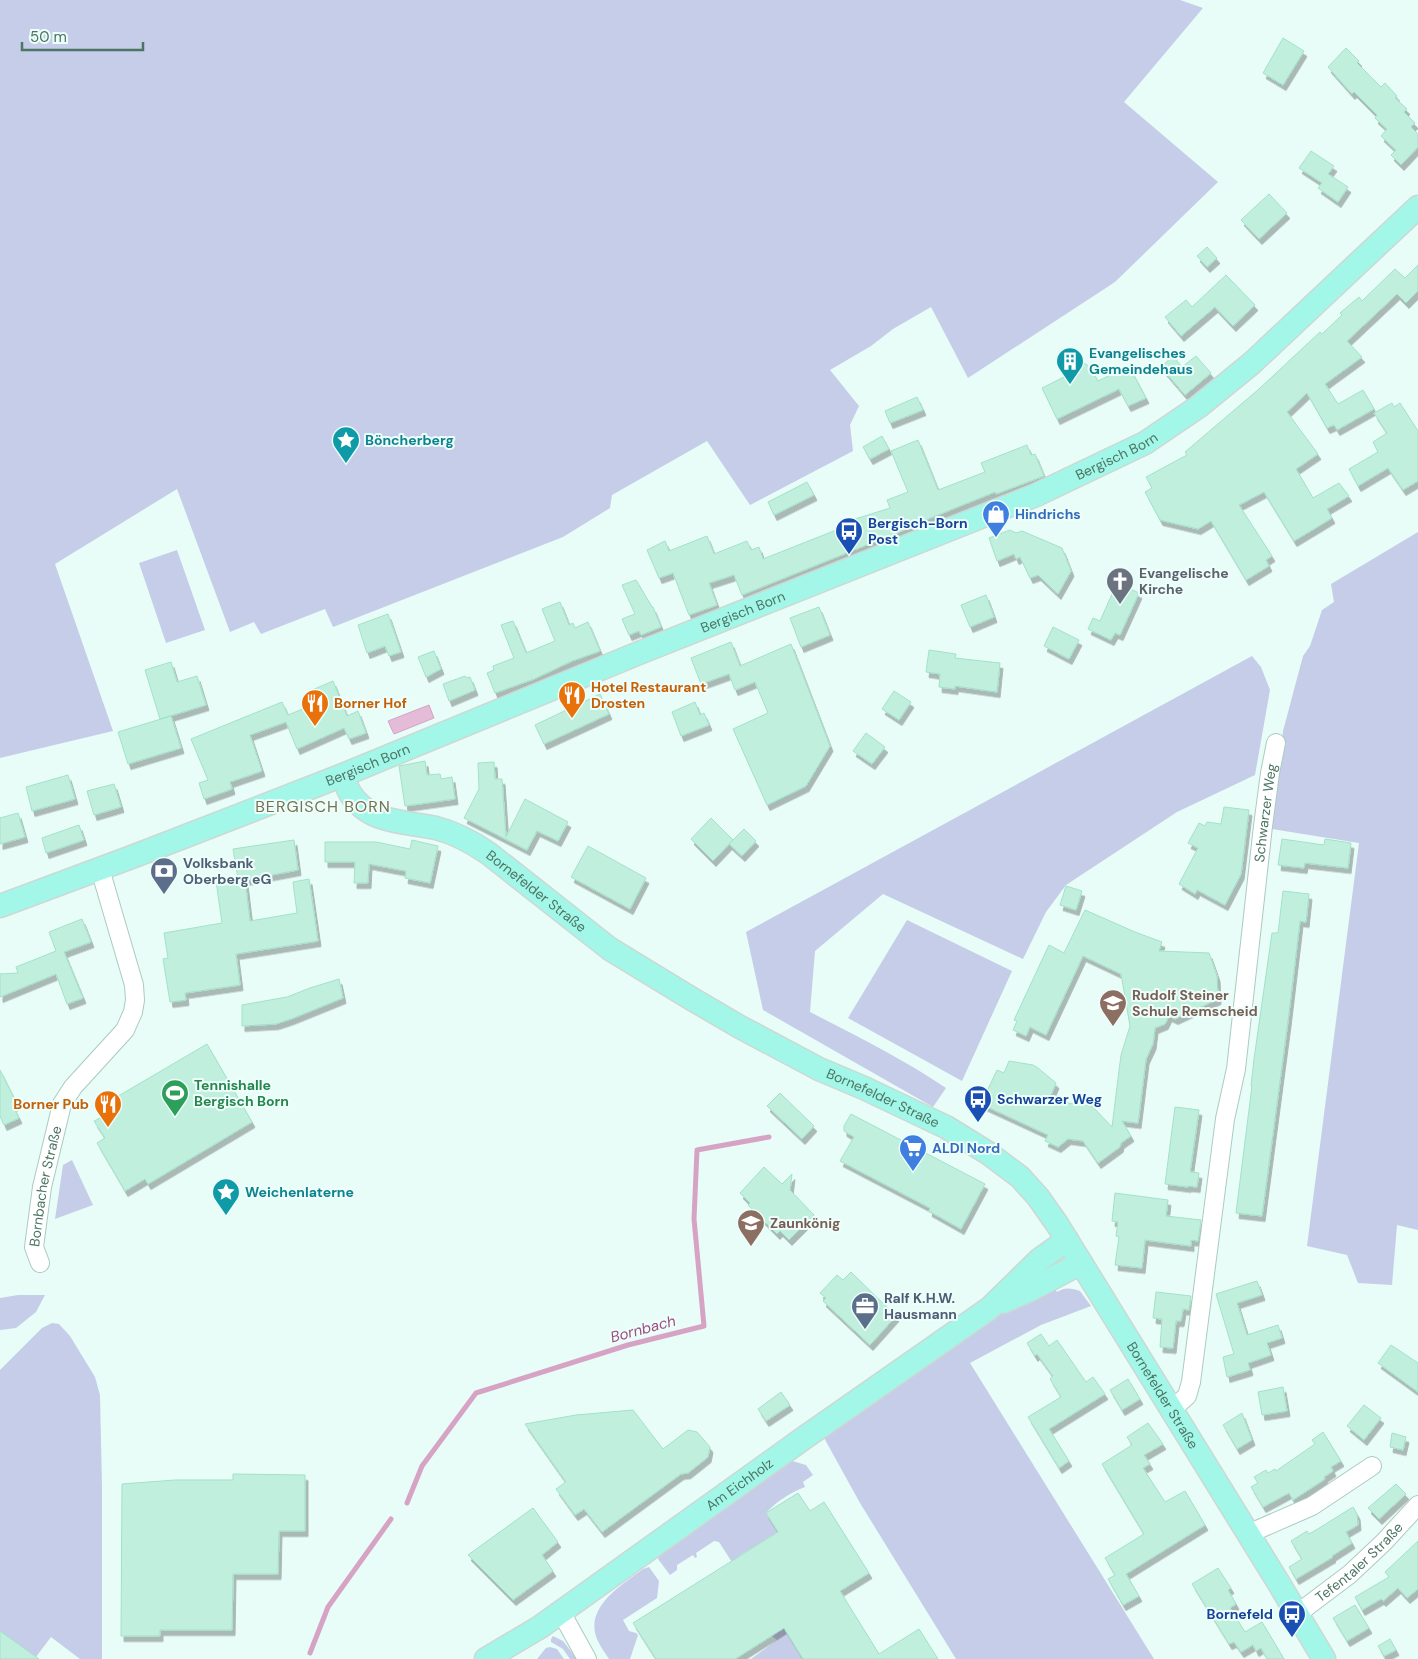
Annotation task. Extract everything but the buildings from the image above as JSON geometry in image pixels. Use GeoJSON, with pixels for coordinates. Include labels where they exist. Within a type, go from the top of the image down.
{"type":"FeatureCollection","features":[{"type":"Feature","properties":{"kind":"main road","name":"Bergisch Born"},"geometry":{"type":"LineString","coordinates":[[0,906],[343,775],[640,653],[1036,495],[1124,454],[1171,427],[1238,375],[1418,207]]}},
{"type":"Feature","properties":{"kind":"main road","name":"Bornefelder Straße"},"geometry":{"type":"LineString","coordinates":[[343,775],[350,792],[358,803],[376,817],[438,829],[475,844],[610,949],[740,1027],[819,1069],[946,1127],[973,1143],[1020,1177],[1044,1204],[1067,1240],[1324,1659]]}},
{"type":"Feature","properties":{"kind":"main road","name":"Am Eichholz"},"geometry":{"type":"LineString","coordinates":[[486,1659],[527,1636],[990,1308],[1040,1260],[1067,1240]]}},
{"type":"Feature","properties":{"kind":"main road","name":"Am Eichholz"},"geometry":{"type":"LineString","coordinates":[[990,1308],[1032,1289],[1081,1263]]}},
{"type":"Feature","properties":{"kind":"street","name":"Schwarzer Weg"},"geometry":{"type":"LineString","coordinates":[[1172,1410],[1187,1396],[1191,1382],[1225,1119],[1236,1069],[1270,773],[1276,743]]}},
{"type":"Feature","properties":{"kind":"street","name":"Bornbacher Straße"},"geometry":{"type":"LineString","coordinates":[[40,1263],[34,1247],[42,1187],[58,1116],[67,1095],[125,1030],[133,1012],[135,1000],[134,985],[100,869]]}},
{"type":"Feature","properties":{"kind":"street"},"geometry":{"type":"LineString","coordinates":[[1248,1534],[1312,1506],[1372,1466]]}},
{"type":"Feature","properties":{"kind":"street","name":"Tefentaler Straße"},"geometry":{"type":"LineString","coordinates":[[1297,1614],[1350,1574],[1384,1542],[1418,1505]]}},
{"type":"Feature","properties":{"kind":"street"},"geometry":{"type":"LineString","coordinates":[[561,1612],[587,1659]]}},
{"type":"Feature","properties":{"kind":"shaded area"},"geometry":{"type":"Polygon","coordinates":[[[0,0],[1180,0],[1203,8],[1124,102],[1218,182],[1115,282],[968,378],[931,307],[830,370],[859,406],[850,425],[853,451],[750,505],[707,441],[612,495],[610,508],[563,537],[333,627],[325,609],[261,634],[254,622],[230,632],[177,489],[55,564],[113,731],[0,758],[0,0]]]}},
{"type":"Feature","properties":{"kind":"shaded area"},"geometry":{"type":"Polygon","coordinates":[[[1418,532],[1418,1230],[1397,1225],[1392,1285],[1358,1283],[1347,1255],[1307,1246],[1359,843],[1272,829],[1283,731],[1303,656],[1310,646],[1322,610],[1334,602],[1331,584],[1418,532]]]}},
{"type":"Feature","properties":{"kind":"shaded area"},"geometry":{"type":"Polygon","coordinates":[[[177,550],[205,630],[166,643],[139,563],[177,550]]]}},
{"type":"Feature","properties":{"kind":"shaded area"},"geometry":{"type":"Polygon","coordinates":[[[1252,656],[1261,667],[1270,690],[1255,775],[1177,812],[1066,885],[1046,912],[1023,959],[883,894],[815,951],[810,1012],[930,1077],[946,1088],[933,1107],[763,1010],[746,932],[1252,656]]]}},
{"type":"Feature","properties":{"kind":"shaded area"},"geometry":{"type":"Polygon","coordinates":[[[429,705],[434,718],[394,734],[388,721],[429,705]]]}},
{"type":"Feature","properties":{"kind":"shaded area"},"geometry":{"type":"Polygon","coordinates":[[[907,920],[1012,971],[962,1081],[848,1018],[907,920]]]}},
{"type":"Feature","properties":{"kind":"shaded area"},"geometry":{"type":"Polygon","coordinates":[[[72,1160],[93,1205],[55,1219],[63,1165],[72,1160]]]}},
{"type":"Feature","properties":{"kind":"shaded area"},"geometry":{"type":"Polygon","coordinates":[[[1053,1286],[1057,1292],[1068,1288],[1080,1291],[1091,1306],[1041,1325],[970,1363],[1154,1659],[956,1659],[860,1503],[823,1436],[997,1316],[1053,1286]]]}},
{"type":"Feature","properties":{"kind":"shaded area"},"geometry":{"type":"Polygon","coordinates":[[[18,1295],[45,1295],[36,1312],[16,1328],[0,1330],[0,1298],[18,1295]]]}},
{"type":"Feature","properties":{"kind":"shaded area"},"geometry":{"type":"Polygon","coordinates":[[[52,1323],[59,1324],[70,1336],[95,1377],[100,1395],[102,1659],[80,1659],[51,1637],[36,1657],[0,1631],[0,1370],[42,1328],[52,1323]]]}},
{"type":"Feature","properties":{"kind":"shaded area"},"geometry":{"type":"Polygon","coordinates":[[[789,1460],[806,1465],[813,1475],[803,1482],[805,1487],[784,1497],[766,1513],[778,1532],[739,1556],[803,1659],[751,1659],[777,1640],[772,1636],[742,1588],[746,1584],[719,1542],[714,1541],[696,1553],[697,1557],[695,1558],[693,1555],[677,1565],[677,1570],[670,1575],[658,1559],[659,1554],[789,1460]]]}},
{"type":"Feature","properties":{"kind":"shaded area"},"geometry":{"type":"Polygon","coordinates":[[[649,1567],[659,1581],[657,1598],[623,1620],[629,1631],[638,1635],[630,1659],[609,1659],[597,1639],[594,1627],[600,1607],[616,1590],[643,1569],[649,1567]]]}},
{"type":"Feature","properties":{"kind":"shaded area"},"geometry":{"type":"Polygon","coordinates":[[[553,1636],[563,1641],[577,1659],[570,1659],[563,1649],[551,1642],[553,1636]]]}},
{"type":"Feature","properties":{"kind":"shaded area"},"geometry":{"type":"Polygon","coordinates":[[[546,1648],[557,1649],[564,1659],[537,1659],[546,1648]]]}},
{"type":"Feature","properties":{"kind":"waterway","name":"Bornbach"},"geometry":{"type":"LineString","coordinates":[[407,1503],[422,1466],[476,1393],[628,1345],[704,1326],[694,1219],[697,1150],[769,1137]]}},
{"type":"Feature","properties":{"kind":"waterway","name":"Bornbach"},"geometry":{"type":"LineString","coordinates":[[310,1653],[328,1607],[391,1519]]}},
{"type":"Feature","properties":{"kind":"place","name":"Evangelisches Gemeindehaus"},"geometry":{"type":"Point","coordinates":[1070,385]}},
{"type":"Feature","properties":{"kind":"place","name":"Böncherberg"},"geometry":{"type":"Point","coordinates":[346,464]}},
{"type":"Feature","properties":{"kind":"place","name":"Hindrichs"},"geometry":{"type":"Point","coordinates":[996,538]}},
{"type":"Feature","properties":{"kind":"place","name":"Bergisch-Born Post"},"geometry":{"type":"Point","coordinates":[849,555]}},
{"type":"Feature","properties":{"kind":"place","name":"Evangelische Kirche"},"geometry":{"type":"Point","coordinates":[1120,605]}},
{"type":"Feature","properties":{"kind":"place","name":"Hotel Restaurant Drosten"},"geometry":{"type":"Point","coordinates":[572,719]}},
{"type":"Feature","properties":{"kind":"place","name":"Borner Hof"},"geometry":{"type":"Point","coordinates":[315,727]}},
{"type":"Feature","properties":{"kind":"place","name":"Volksbank Oberberg eG"},"geometry":{"type":"Point","coordinates":[164,895]}},
{"type":"Feature","properties":{"kind":"place","name":"Rudolf Steiner Schule Remscheid"},"geometry":{"type":"Point","coordinates":[1113,1027]}},
{"type":"Feature","properties":{"kind":"place","name":"Tennishalle Bergisch Born"},"geometry":{"type":"Point","coordinates":[175,1117]}},
{"type":"Feature","properties":{"kind":"place","name":"Schwarzer Weg"},"geometry":{"type":"Point","coordinates":[978,1123]}},
{"type":"Feature","properties":{"kind":"place","name":"Borner Pub"},"geometry":{"type":"Point","coordinates":[108,1128]}},
{"type":"Feature","properties":{"kind":"place","name":"ALDI Nord"},"geometry":{"type":"Point","coordinates":[913,1172]}},
{"type":"Feature","properties":{"kind":"place","name":"Weichenlaterne"},"geometry":{"type":"Point","coordinates":[226,1216]}},
{"type":"Feature","properties":{"kind":"place","name":"Zaunkönig"},"geometry":{"type":"Point","coordinates":[751,1247]}},
{"type":"Feature","properties":{"kind":"place","name":"Ralf K.H.W. Hausmann"},"geometry":{"type":"Point","coordinates":[865,1330]}},
{"type":"Feature","properties":{"kind":"place","name":"Bornefeld"},"geometry":{"type":"Point","coordinates":[1292,1638]}},
{"type":"Feature","properties":{"kind":"district","name":"BERGISCH BORN"},"geometry":{"type":"Point","coordinates":[323,806]}}]}
